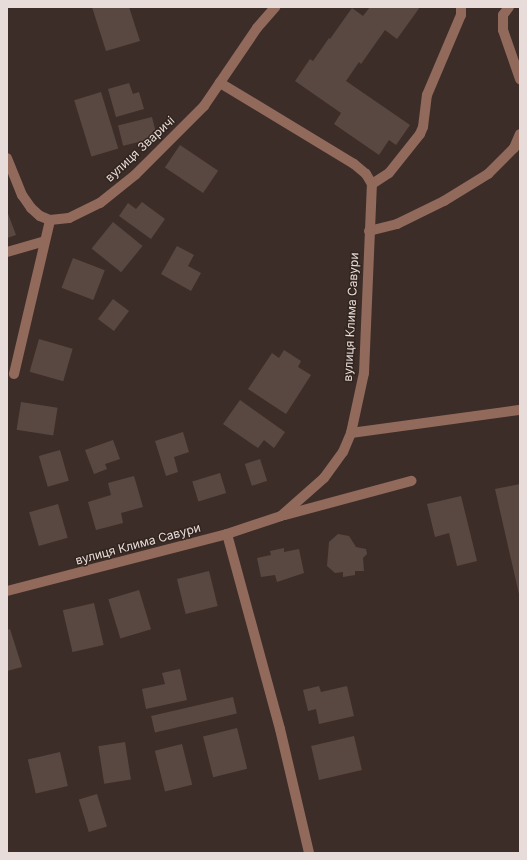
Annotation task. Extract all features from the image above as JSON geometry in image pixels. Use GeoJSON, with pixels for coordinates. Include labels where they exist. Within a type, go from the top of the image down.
{"type":"FeatureCollection","features":[{"type":"Feature","properties":{"kind":"street","name":"вулиця Зваричі"},"geometry":{"type":"LineString","coordinates":[[50,220],[69,218],[85,211],[100,203],[122,186],[204,106],[275,7]]}},
{"type":"Feature","properties":{"kind":"street"},"geometry":{"type":"LineString","coordinates":[[220,83],[354,164],[366,174],[372,184],[389,173],[420,134],[423,127],[427,95],[461,15],[461,7]]}},
{"type":"Feature","properties":{"kind":"street"},"geometry":{"type":"LineString","coordinates":[[506,8],[503,15],[503,30],[518,64],[520,78]]}},
{"type":"Feature","properties":{"kind":"street"},"geometry":{"type":"LineString","coordinates":[[369,231],[397,224],[444,201],[488,174],[514,148],[520,134]]}},
{"type":"Feature","properties":{"kind":"street"},"geometry":{"type":"LineString","coordinates":[[7,158],[22,195],[31,208],[50,220],[14,374]]}},
{"type":"Feature","properties":{"kind":"street","name":"вулиця Клима Савури"},"geometry":{"type":"LineString","coordinates":[[7,591],[227,534],[281,516],[324,478],[343,452],[351,432],[364,373],[372,184]]}},
{"type":"Feature","properties":{"kind":"street"},"geometry":{"type":"LineString","coordinates":[[7,252],[44,242]]}},
{"type":"Feature","properties":{"kind":"street"},"geometry":{"type":"LineString","coordinates":[[351,432],[520,410]]}},
{"type":"Feature","properties":{"kind":"street"},"geometry":{"type":"LineString","coordinates":[[281,516],[411,481]]}},
{"type":"Feature","properties":{"kind":"street"},"geometry":{"type":"LineString","coordinates":[[227,534],[280,729],[309,853]]}},
{"type":"Feature","properties":{"kind":"building"},"geometry":{"type":"Polygon","coordinates":[[[92,7],[129,7],[140,41],[106,51],[92,7]]]}},
{"type":"Feature","properties":{"kind":"building"},"geometry":{"type":"Polygon","coordinates":[[[370,7],[420,7],[397,39],[385,30],[361,64],[359,62],[346,81],[410,125],[396,145],[389,140],[379,155],[334,124],[341,113],[295,81],[310,59],[313,61],[352,8],[363,16],[370,7]]]}},
{"type":"Feature","properties":{"kind":"building"},"geometry":{"type":"Polygon","coordinates":[[[129,83],[133,94],[139,92],[144,109],[116,117],[108,89],[129,83]]]}},
{"type":"Feature","properties":{"kind":"building"},"geometry":{"type":"Polygon","coordinates":[[[101,92],[118,148],[91,157],[74,100],[101,92]]]}},
{"type":"Feature","properties":{"kind":"building"},"geometry":{"type":"Polygon","coordinates":[[[152,117],[157,137],[123,146],[118,125],[152,117]]]}},
{"type":"Feature","properties":{"kind":"building"},"geometry":{"type":"Polygon","coordinates":[[[180,145],[218,171],[203,193],[165,167],[180,145]]]}},
{"type":"Feature","properties":{"kind":"building"},"geometry":{"type":"Polygon","coordinates":[[[142,202],[165,219],[151,239],[119,216],[128,203],[136,209],[142,202]]]}},
{"type":"Feature","properties":{"kind":"building"},"geometry":{"type":"Polygon","coordinates":[[[7,211],[16,235],[7,238],[7,211]]]}},
{"type":"Feature","properties":{"kind":"building"},"geometry":{"type":"Polygon","coordinates":[[[113,222],[143,246],[121,272],[92,248],[113,222]]]}},
{"type":"Feature","properties":{"kind":"building"},"geometry":{"type":"Polygon","coordinates":[[[177,246],[194,255],[188,266],[201,273],[191,291],[161,274],[177,246]]]}},
{"type":"Feature","properties":{"kind":"building"},"geometry":{"type":"Polygon","coordinates":[[[73,258],[105,270],[93,300],[62,288],[73,258]]]}},
{"type":"Feature","properties":{"kind":"building"},"geometry":{"type":"Polygon","coordinates":[[[113,299],[129,311],[114,331],[98,319],[113,299]]]}},
{"type":"Feature","properties":{"kind":"building"},"geometry":{"type":"Polygon","coordinates":[[[39,339],[73,349],[63,381],[30,372],[39,339]]]}},
{"type":"Feature","properties":{"kind":"building"},"geometry":{"type":"Polygon","coordinates":[[[284,350],[301,361],[298,367],[311,375],[286,414],[248,389],[272,353],[279,358],[284,350]]]}},
{"type":"Feature","properties":{"kind":"building"},"geometry":{"type":"Polygon","coordinates":[[[240,400],[285,432],[274,448],[264,440],[258,448],[223,424],[240,400]]]}},
{"type":"Feature","properties":{"kind":"building"},"geometry":{"type":"Polygon","coordinates":[[[21,402],[58,408],[53,435],[17,430],[21,402]]]}},
{"type":"Feature","properties":{"kind":"building"},"geometry":{"type":"Polygon","coordinates":[[[183,432],[189,452],[174,457],[178,472],[166,476],[155,441],[183,432]]]}},
{"type":"Feature","properties":{"kind":"building"},"geometry":{"type":"Polygon","coordinates":[[[113,440],[120,459],[105,464],[107,469],[94,474],[85,450],[113,440]]]}},
{"type":"Feature","properties":{"kind":"building"},"geometry":{"type":"Polygon","coordinates":[[[60,450],[69,481],[48,487],[39,456],[60,450]]]}},
{"type":"Feature","properties":{"kind":"building"},"geometry":{"type":"Polygon","coordinates":[[[260,459],[267,481],[252,486],[245,464],[260,459]]]}},
{"type":"Feature","properties":{"kind":"building"},"geometry":{"type":"Polygon","coordinates":[[[220,473],[226,493],[198,502],[192,481],[220,473]]]}},
{"type":"Feature","properties":{"kind":"building"},"geometry":{"type":"Polygon","coordinates":[[[134,476],[143,507],[121,513],[123,523],[96,530],[88,502],[111,495],[108,483],[134,476]]]}},
{"type":"Feature","properties":{"kind":"building"},"geometry":{"type":"Polygon","coordinates":[[[520,484],[520,594],[519,594],[495,489],[520,484]]]}},
{"type":"Feature","properties":{"kind":"building"},"geometry":{"type":"Polygon","coordinates":[[[461,496],[477,561],[457,566],[449,533],[435,537],[427,504],[461,496]]]}},
{"type":"Feature","properties":{"kind":"building"},"geometry":{"type":"Polygon","coordinates":[[[58,504],[68,538],[39,546],[29,512],[58,504]]]}},
{"type":"Feature","properties":{"kind":"building"},"geometry":{"type":"Polygon","coordinates":[[[338,534],[349,536],[356,547],[366,549],[367,554],[363,558],[364,571],[355,571],[355,575],[343,577],[343,572],[335,573],[327,566],[329,542],[338,534]]]}},
{"type":"Feature","properties":{"kind":"building"},"geometry":{"type":"Polygon","coordinates":[[[284,548],[284,552],[299,549],[304,573],[277,582],[275,575],[261,577],[257,558],[271,555],[270,551],[284,548]]]}},
{"type":"Feature","properties":{"kind":"building"},"geometry":{"type":"Polygon","coordinates":[[[209,571],[218,606],[186,614],[177,579],[209,571]]]}},
{"type":"Feature","properties":{"kind":"building"},"geometry":{"type":"Polygon","coordinates":[[[139,590],[151,629],[120,639],[108,599],[139,590]]]}},
{"type":"Feature","properties":{"kind":"building"},"geometry":{"type":"Polygon","coordinates":[[[94,603],[104,645],[72,652],[63,610],[94,603]]]}},
{"type":"Feature","properties":{"kind":"building"},"geometry":{"type":"Polygon","coordinates":[[[10,629],[22,667],[7,671],[7,630],[10,629]]]}},
{"type":"Feature","properties":{"kind":"building"},"geometry":{"type":"Polygon","coordinates":[[[180,669],[187,700],[146,709],[142,689],[165,684],[162,673],[180,669]]]}},
{"type":"Feature","properties":{"kind":"building"},"geometry":{"type":"Polygon","coordinates":[[[319,686],[321,692],[347,686],[354,716],[319,724],[316,709],[308,711],[303,690],[319,686]]]}},
{"type":"Feature","properties":{"kind":"building"},"geometry":{"type":"Polygon","coordinates":[[[233,697],[237,714],[155,732],[151,716],[233,697]]]}},
{"type":"Feature","properties":{"kind":"building"},"geometry":{"type":"Polygon","coordinates":[[[237,728],[247,769],[213,777],[203,736],[237,728]]]}},
{"type":"Feature","properties":{"kind":"building"},"geometry":{"type":"Polygon","coordinates":[[[354,736],[362,770],[319,780],[311,746],[354,736]]]}},
{"type":"Feature","properties":{"kind":"building"},"geometry":{"type":"Polygon","coordinates":[[[125,742],[131,780],[104,784],[98,746],[125,742]]]}},
{"type":"Feature","properties":{"kind":"building"},"geometry":{"type":"Polygon","coordinates":[[[182,744],[192,785],[165,792],[155,751],[182,744]]]}},
{"type":"Feature","properties":{"kind":"building"},"geometry":{"type":"Polygon","coordinates":[[[60,752],[68,786],[36,794],[28,759],[60,752]]]}},
{"type":"Feature","properties":{"kind":"building"},"geometry":{"type":"Polygon","coordinates":[[[97,794],[107,827],[89,832],[79,800],[97,794]]]}}]}
